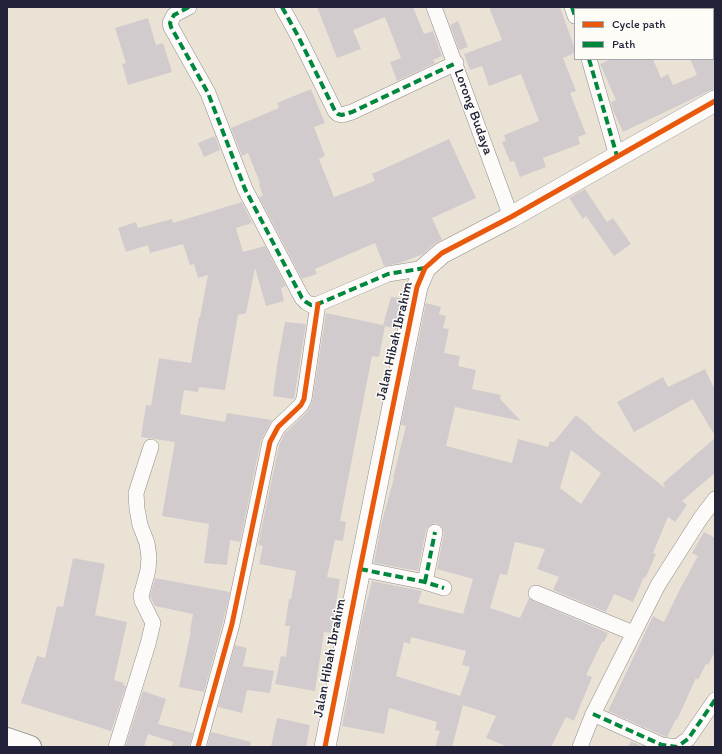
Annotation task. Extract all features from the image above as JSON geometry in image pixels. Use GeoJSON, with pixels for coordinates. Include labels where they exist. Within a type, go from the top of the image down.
{"type":"FeatureCollection","features":[{"type":"Feature","properties":{"kind":"main road"},"geometry":{"type":"LineString","coordinates":[[7,739],[30,747]]}},
{"type":"Feature","properties":{"kind":"street"},"geometry":{"type":"LineString","coordinates":[[189,7],[172,18],[170,23],[173,32],[208,93],[244,189],[302,298],[311,305],[318,304],[388,274],[426,268]]}},
{"type":"Feature","properties":{"kind":"street"},"geometry":{"type":"LineString","coordinates":[[282,7],[335,111],[338,114],[342,115],[352,112],[456,63]]}},
{"type":"Feature","properties":{"kind":"street","name":"Lorong Budaya"},"geometry":{"type":"LineString","coordinates":[[434,7],[456,63],[511,216]]}},
{"type":"Feature","properties":{"kind":"street"},"geometry":{"type":"LineString","coordinates":[[589,60],[617,156]]}},
{"type":"Feature","properties":{"kind":"street","name":"Jalan Hibah Ibrahim"},"geometry":{"type":"LineString","coordinates":[[325,747],[417,286],[426,268],[442,253],[511,216],[715,101]]}},
{"type":"Feature","properties":{"kind":"street"},"geometry":{"type":"LineString","coordinates":[[198,747],[232,624],[270,442],[278,427],[301,405],[304,399],[318,304]]}},
{"type":"Feature","properties":{"kind":"street"},"geometry":{"type":"LineString","coordinates":[[116,747],[148,644],[153,623],[141,596],[148,570],[149,557],[147,543],[140,524],[136,493],[151,447]]}},
{"type":"Feature","properties":{"kind":"street"},"geometry":{"type":"LineString","coordinates":[[580,747],[593,714],[658,585],[700,519],[715,499]]}},
{"type":"Feature","properties":{"kind":"street"},"geometry":{"type":"LineString","coordinates":[[425,582],[436,532]]}},
{"type":"Feature","properties":{"kind":"street"},"geometry":{"type":"LineString","coordinates":[[360,569],[425,582],[444,588]]}},
{"type":"Feature","properties":{"kind":"street"},"geometry":{"type":"LineString","coordinates":[[536,593],[633,633]]}},
{"type":"Feature","properties":{"kind":"street"},"geometry":{"type":"LineString","coordinates":[[593,714],[662,745],[677,747],[688,739],[715,700]]}},
{"type":"Feature","properties":{"kind":"building"},"geometry":{"type":"Polygon","coordinates":[[[317,7],[413,7],[424,34],[433,31],[442,56],[433,60],[435,63],[397,81],[390,62],[401,58],[385,17],[353,30],[361,49],[337,58],[317,7]]]}},
{"type":"Feature","properties":{"kind":"building"},"geometry":{"type":"Polygon","coordinates":[[[489,7],[560,7],[574,46],[574,53],[563,58],[576,91],[570,93],[586,134],[578,137],[580,144],[543,158],[546,167],[520,177],[514,161],[510,162],[502,142],[506,141],[504,135],[539,121],[521,74],[489,86],[482,66],[470,70],[464,54],[502,40],[489,7]]]}},
{"type":"Feature","properties":{"kind":"building"},"geometry":{"type":"Polygon","coordinates":[[[148,18],[156,45],[163,43],[172,72],[128,85],[122,64],[126,63],[115,28],[148,18]]]}},
{"type":"Feature","properties":{"kind":"building"},"geometry":{"type":"Polygon","coordinates":[[[458,21],[468,47],[459,50],[450,25],[458,21]]]}},
{"type":"Feature","properties":{"kind":"building"},"geometry":{"type":"Polygon","coordinates":[[[715,59],[715,89],[623,132],[611,102],[616,100],[600,64],[609,60],[653,60],[661,78],[668,74],[673,85],[697,75],[690,60],[715,59]]]}},
{"type":"Feature","properties":{"kind":"building"},"geometry":{"type":"Polygon","coordinates":[[[311,89],[325,123],[314,127],[325,156],[319,159],[334,197],[375,181],[372,174],[449,139],[476,198],[432,218],[442,240],[434,244],[423,254],[400,263],[384,266],[375,243],[315,269],[317,274],[302,279],[259,197],[263,196],[260,183],[248,153],[242,156],[231,128],[279,108],[277,103],[311,89]]]}},
{"type":"Feature","properties":{"kind":"building"},"geometry":{"type":"Polygon","coordinates":[[[215,136],[220,150],[204,157],[198,143],[215,136]]]}},
{"type":"Feature","properties":{"kind":"building"},"geometry":{"type":"Polygon","coordinates":[[[585,189],[607,222],[613,218],[631,244],[614,256],[586,216],[583,219],[569,198],[585,189]]]}},
{"type":"Feature","properties":{"kind":"building"},"geometry":{"type":"Polygon","coordinates":[[[242,202],[252,223],[236,228],[243,252],[265,246],[286,286],[281,288],[284,301],[266,306],[255,268],[246,313],[238,315],[225,390],[199,387],[198,392],[184,390],[180,414],[225,422],[227,413],[272,420],[261,440],[240,542],[230,540],[227,565],[204,563],[209,524],[162,516],[175,442],[141,437],[146,405],[151,406],[159,358],[191,363],[208,275],[198,278],[194,264],[190,265],[183,244],[150,253],[148,245],[126,252],[118,228],[136,222],[138,228],[172,219],[173,223],[242,202]]]}},
{"type":"Feature","properties":{"kind":"building"},"geometry":{"type":"Polygon","coordinates":[[[391,297],[402,298],[396,329],[385,326],[379,357],[372,356],[340,521],[346,522],[343,541],[335,540],[327,577],[340,579],[331,633],[324,632],[315,691],[275,684],[281,656],[286,657],[290,626],[285,626],[289,599],[291,599],[296,571],[259,564],[263,546],[258,545],[279,445],[285,433],[307,412],[312,403],[326,313],[383,325],[391,297]]]}},
{"type":"Feature","properties":{"kind":"building"},"geometry":{"type":"Polygon","coordinates":[[[426,303],[441,307],[439,314],[446,316],[443,328],[449,329],[444,353],[460,356],[458,366],[476,370],[472,389],[501,395],[500,399],[521,421],[455,407],[446,446],[512,463],[518,439],[548,447],[550,441],[554,442],[576,415],[592,428],[591,429],[665,488],[663,483],[715,438],[715,473],[682,501],[687,505],[675,522],[668,517],[653,553],[656,554],[633,602],[614,594],[606,612],[553,590],[559,577],[537,569],[545,549],[515,542],[507,575],[500,574],[490,608],[520,618],[529,598],[608,633],[586,675],[592,677],[574,721],[566,717],[551,747],[508,747],[486,738],[496,716],[463,705],[452,747],[435,747],[440,731],[435,730],[437,722],[389,708],[384,734],[342,726],[361,625],[372,581],[422,591],[418,603],[463,614],[473,579],[437,569],[444,533],[441,526],[436,523],[429,526],[426,530],[418,571],[374,563],[381,525],[406,426],[401,425],[426,303]],[[571,450],[560,488],[581,504],[601,473],[571,450]],[[411,637],[410,644],[404,642],[396,676],[460,696],[470,667],[462,665],[466,651],[411,637]]]}},
{"type":"Feature","properties":{"kind":"building"},"geometry":{"type":"Polygon","coordinates":[[[285,322],[306,324],[294,399],[273,396],[285,322]]]}},
{"type":"Feature","properties":{"kind":"building"},"geometry":{"type":"Polygon","coordinates":[[[705,369],[715,390],[715,436],[693,399],[634,432],[617,402],[663,377],[668,387],[705,369]]]}},
{"type":"Feature","properties":{"kind":"building"},"geometry":{"type":"Polygon","coordinates":[[[704,532],[715,538],[715,652],[708,665],[706,664],[698,680],[696,678],[677,720],[676,719],[667,737],[608,711],[653,616],[664,622],[698,556],[692,553],[704,532]]]}},
{"type":"Feature","properties":{"kind":"building"},"geometry":{"type":"Polygon","coordinates":[[[73,558],[105,564],[95,615],[127,622],[114,680],[124,683],[123,685],[126,686],[111,731],[21,703],[37,656],[45,658],[57,606],[63,607],[73,558]]]}},
{"type":"Feature","properties":{"kind":"building"},"geometry":{"type":"Polygon","coordinates":[[[155,578],[230,592],[204,692],[179,687],[191,631],[193,614],[155,606],[150,596],[155,578]]]}},
{"type":"Feature","properties":{"kind":"building"},"geometry":{"type":"Polygon","coordinates":[[[235,645],[247,648],[243,666],[274,671],[270,693],[247,690],[242,713],[218,707],[235,645]]]}},
{"type":"Feature","properties":{"kind":"building"},"geometry":{"type":"Polygon","coordinates":[[[143,691],[166,699],[158,724],[193,733],[189,747],[172,747],[173,742],[148,734],[144,747],[125,747],[143,691]]]}},
{"type":"Feature","properties":{"kind":"building"},"geometry":{"type":"Polygon","coordinates":[[[277,718],[310,725],[306,747],[271,747],[277,718]]]}},
{"type":"Feature","properties":{"kind":"building"},"geometry":{"type":"Polygon","coordinates":[[[211,732],[251,742],[250,747],[207,747],[211,732]]]}},
{"type":"Feature","properties":{"kind":"building"},"geometry":{"type":"Polygon","coordinates":[[[631,741],[644,747],[628,747],[631,741]]]}},
{"type":"Feature","properties":{"kind":"marked path"},"geometry":{"type":"LineString","coordinates":[[189,7],[174,15],[170,23],[171,27],[208,93],[245,189],[302,298],[311,305],[318,304],[388,274],[425,268]]}},
{"type":"Feature","properties":{"kind":"marked path"},"geometry":{"type":"LineString","coordinates":[[282,7],[335,111],[338,114],[342,115],[352,112],[456,63]]}},
{"type":"Feature","properties":{"kind":"marked path"},"geometry":{"type":"LineString","coordinates":[[572,7],[574,13]]}},
{"type":"Feature","properties":{"kind":"marked path"},"geometry":{"type":"LineString","coordinates":[[589,60],[617,156]]}},
{"type":"Feature","properties":{"kind":"marked path"},"geometry":{"type":"LineString","coordinates":[[425,582],[435,532]]}},
{"type":"Feature","properties":{"kind":"marked path"},"geometry":{"type":"LineString","coordinates":[[360,569],[425,582],[444,588]]}},
{"type":"Feature","properties":{"kind":"marked path"},"geometry":{"type":"LineString","coordinates":[[593,714],[662,745],[677,747],[688,739],[715,700]]}},
{"type":"Feature","properties":{"kind":"cycle path"},"geometry":{"type":"LineString","coordinates":[[325,747],[417,287],[425,268],[442,253],[511,217],[715,101]]}},
{"type":"Feature","properties":{"kind":"cycle path"},"geometry":{"type":"LineString","coordinates":[[198,747],[232,624],[270,442],[278,427],[301,405],[304,399],[318,304]]}}]}
